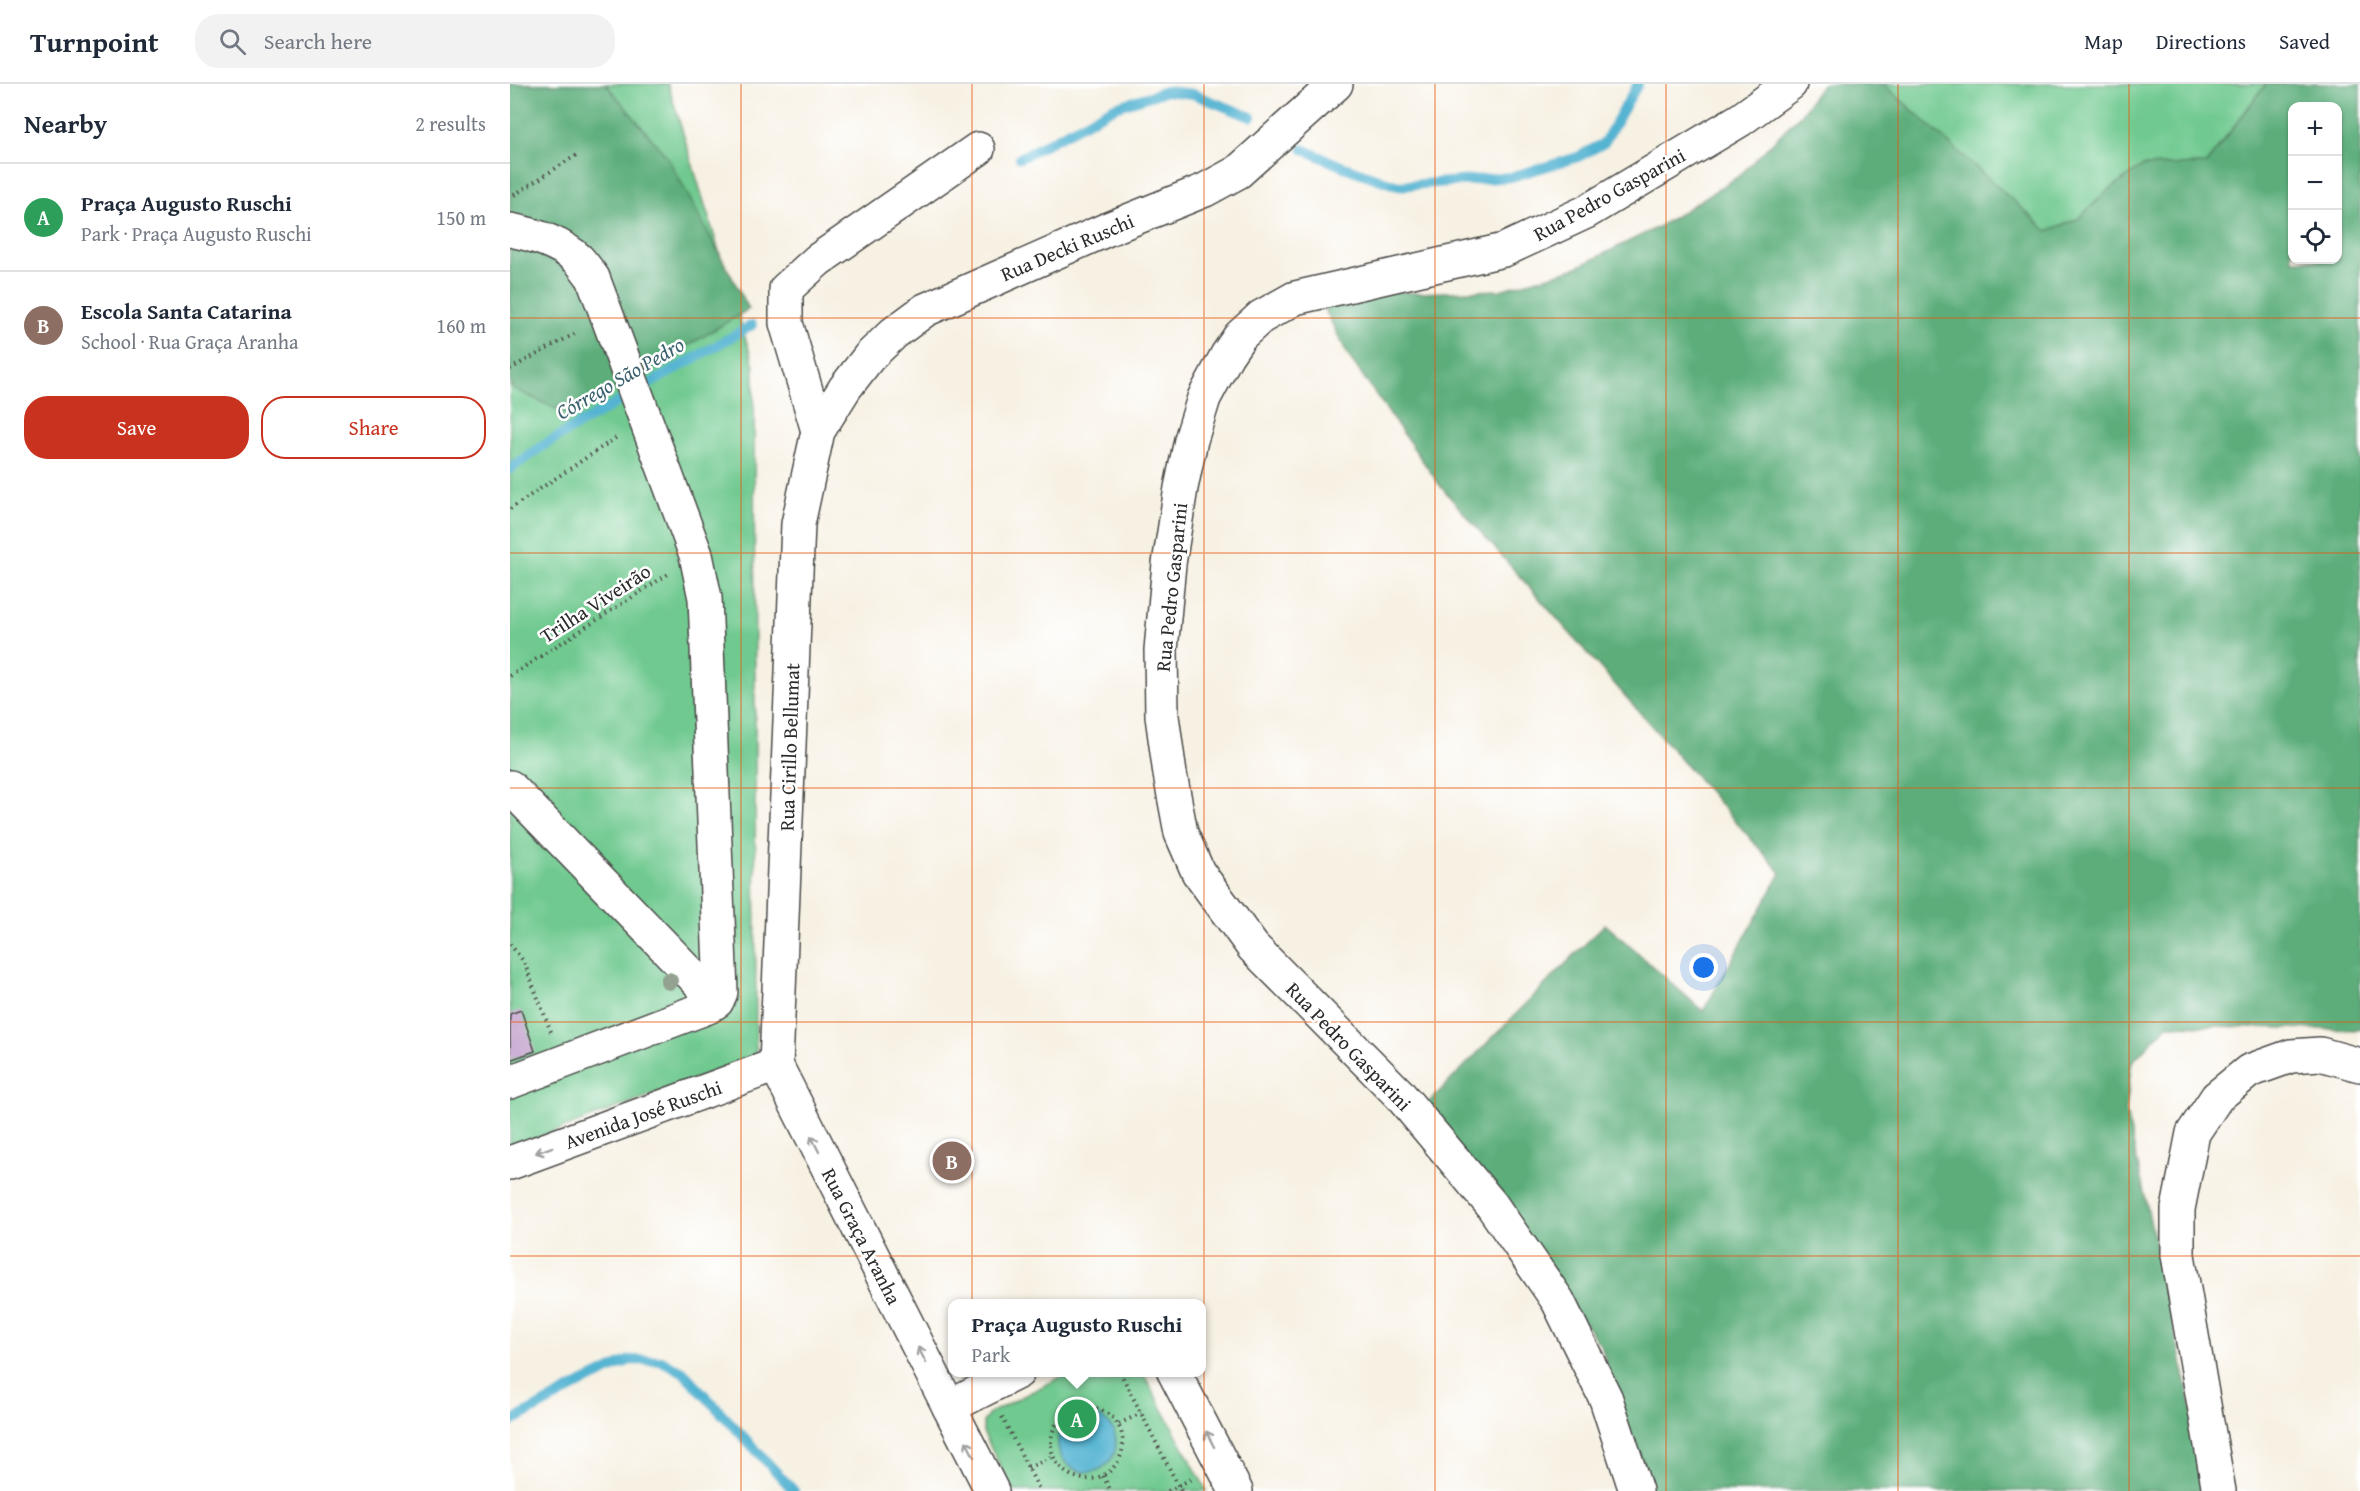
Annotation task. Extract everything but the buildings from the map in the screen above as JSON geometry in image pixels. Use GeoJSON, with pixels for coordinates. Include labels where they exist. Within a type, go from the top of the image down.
{"type":"FeatureCollection","features":[{"type":"Feature","properties":{"kind":"street","name":"Rua Decki Ruschi"},"geometry":{"type":"LineString","coordinates":[[818,431],[845,388],[869,357],[894,333],[925,310],[1108,229],[1205,190],[1238,172],[1336,84]]}},
{"type":"Feature","properties":{"kind":"street","name":"Rua Pedro Gasparini"},"geometry":{"type":"LineString","coordinates":[[1636,1491],[1606,1399],[1558,1301],[1491,1204],[1399,1094],[1253,947],[1198,872],[1181,833],[1162,717],[1161,650],[1169,564],[1191,440],[1204,398],[1240,336],[1261,317],[1295,298],[1504,250],[1586,212],[1740,120],[1790,84]]}},
{"type":"Feature","properties":{"kind":"street"},"geometry":{"type":"LineString","coordinates":[[818,431],[786,323],[786,289],[818,260],[978,149]]}},
{"type":"Feature","properties":{"kind":"street"},"geometry":{"type":"LineString","coordinates":[[510,230],[527,233],[562,248],[578,259],[593,278],[696,555],[705,598],[721,992],[717,1001],[708,1007],[563,1064],[510,1082]]}},
{"type":"Feature","properties":{"kind":"street","name":"Rua Cirillo Bellumat"},"geometry":{"type":"LineString","coordinates":[[777,1065],[798,524],[818,431]]}},
{"type":"Feature","properties":{"kind":"street"},"geometry":{"type":"LineString","coordinates":[[510,787],[717,1001]]}},
{"type":"Feature","properties":{"kind":"street"},"geometry":{"type":"LineString","coordinates":[[2219,1491],[2178,1256],[2178,1209],[2193,1133],[2217,1097],[2249,1071],[2291,1056],[2320,1054],[2360,1065]]}},
{"type":"Feature","properties":{"kind":"street","name":"Avenida José Ruschi"},"geometry":{"type":"LineString","coordinates":[[510,1163],[777,1065]]}},
{"type":"Feature","properties":{"kind":"street","name":"Rua Graça Aranha"},"geometry":{"type":"LineString","coordinates":[[777,1065],[992,1491]]}},
{"type":"Feature","properties":{"kind":"street"},"geometry":{"type":"LineString","coordinates":[[949,1407],[1008,1377]]}},
{"type":"Feature","properties":{"kind":"street"},"geometry":{"type":"LineString","coordinates":[[1177,1377],[1236,1491]]}},
{"type":"Feature","properties":{"kind":"path"},"geometry":{"type":"LineString","coordinates":[[511,197],[578,154]]}},
{"type":"Feature","properties":{"kind":"path"},"geometry":{"type":"LineString","coordinates":[[510,369],[607,316]]}},
{"type":"Feature","properties":{"kind":"path"},"geometry":{"type":"LineString","coordinates":[[510,509],[642,410]]}},
{"type":"Feature","properties":{"kind":"path","name":"Trilha Viveirão"},"geometry":{"type":"LineString","coordinates":[[510,676],[696,555]]}},
{"type":"Feature","properties":{"kind":"path"},"geometry":{"type":"LineString","coordinates":[[510,944],[524,962],[563,1064]]}},
{"type":"Feature","properties":{"kind":"path"},"geometry":{"type":"LineString","coordinates":[[1123,1377],[1181,1491]]}},
{"type":"Feature","properties":{"kind":"path"},"geometry":{"type":"LineString","coordinates":[[1077,1407],[1101,1408],[1119,1424],[1124,1436],[1124,1447],[1120,1459],[1103,1475],[1091,1479],[1068,1474],[1053,1456],[1052,1432],[1057,1421],[1077,1407]]}},
{"type":"Feature","properties":{"kind":"path"},"geometry":{"type":"LineString","coordinates":[[1119,1424],[1141,1413]]}},
{"type":"Feature","properties":{"kind":"path"},"geometry":{"type":"LineString","coordinates":[[1001,1414],[1040,1491]]}},
{"type":"Feature","properties":{"kind":"path"},"geometry":{"type":"LineString","coordinates":[[1028,1468],[1053,1456]]}},
{"type":"Feature","properties":{"kind":"path"},"geometry":{"type":"LineString","coordinates":[[1103,1475],[1111,1491]]}},
{"type":"Feature","properties":{"kind":"path"},"geometry":{"type":"LineString","coordinates":[[1168,1491],[1194,1478]]}},
{"type":"Feature","properties":{"kind":"green space"},"geometry":{"type":"Polygon","coordinates":[[[510,84],[668,84],[754,366],[756,1056],[510,1148],[510,84]]]}},
{"type":"Feature","properties":{"kind":"green space"},"geometry":{"type":"Polygon","coordinates":[[[510,84],[606,84],[668,158],[749,309],[574,414],[567,414],[514,389],[510,383],[510,84]]]}},
{"type":"Feature","properties":{"kind":"green space"},"geometry":{"type":"Polygon","coordinates":[[[1822,84],[1883,84],[2047,231],[2078,219],[2106,192],[2143,166],[2206,164],[2266,84],[2360,84],[2360,1030],[2168,1025],[2132,1062],[2126,1111],[2210,1491],[1646,1491],[1601,1346],[1426,1105],[1605,924],[1703,1011],[1781,873],[1441,487],[1348,355],[1317,294],[1346,288],[1418,293],[1500,290],[1573,269],[1660,226],[1739,176],[1801,114],[1822,84]]]}},
{"type":"Feature","properties":{"kind":"green space"},"geometry":{"type":"Polygon","coordinates":[[[1883,84],[2266,84],[2206,164],[2143,166],[2106,192],[2078,219],[2047,231],[1883,84]]]}},
{"type":"Feature","properties":{"kind":"green space"},"geometry":{"type":"Polygon","coordinates":[[[1061,1377],[1145,1377],[1207,1491],[1013,1491],[983,1432],[983,1422],[990,1413],[1061,1377]]]}},
{"type":"Feature","properties":{"kind":"water"},"geometry":{"type":"Polygon","coordinates":[[[1087,1414],[1098,1416],[1111,1427],[1116,1443],[1114,1454],[1103,1467],[1087,1472],[1076,1470],[1063,1459],[1058,1443],[1060,1432],[1071,1419],[1087,1414]]]}},
{"type":"Feature","properties":{"kind":"waterway","name":"Córrego São Pedro"},"geometry":{"type":"LineString","coordinates":[[1303,149],[1341,166],[1398,186],[1511,177],[1578,157],[1604,143],[1638,84]]}},
{"type":"Feature","properties":{"kind":"waterway","name":"Córrego São Pedro"},"geometry":{"type":"LineString","coordinates":[[1020,158],[1115,107],[1166,91],[1193,94],[1251,117]]}},
{"type":"Feature","properties":{"kind":"waterway","name":"Córrego São Pedro"},"geometry":{"type":"LineString","coordinates":[[510,469],[547,443],[752,325]]}},
{"type":"Feature","properties":{"kind":"waterway"},"geometry":{"type":"LineString","coordinates":[[510,1422],[630,1360],[662,1361],[683,1372],[794,1491]]}},
{"type":"Feature","properties":{"kind":"place","name":"Escola Santa Catarina"},"geometry":{"type":"Point","coordinates":[952,1161]}},
{"type":"Feature","properties":{"kind":"place","name":"Praça Augusto Ruschi"},"geometry":{"type":"Point","coordinates":[1077,1419]}}]}
